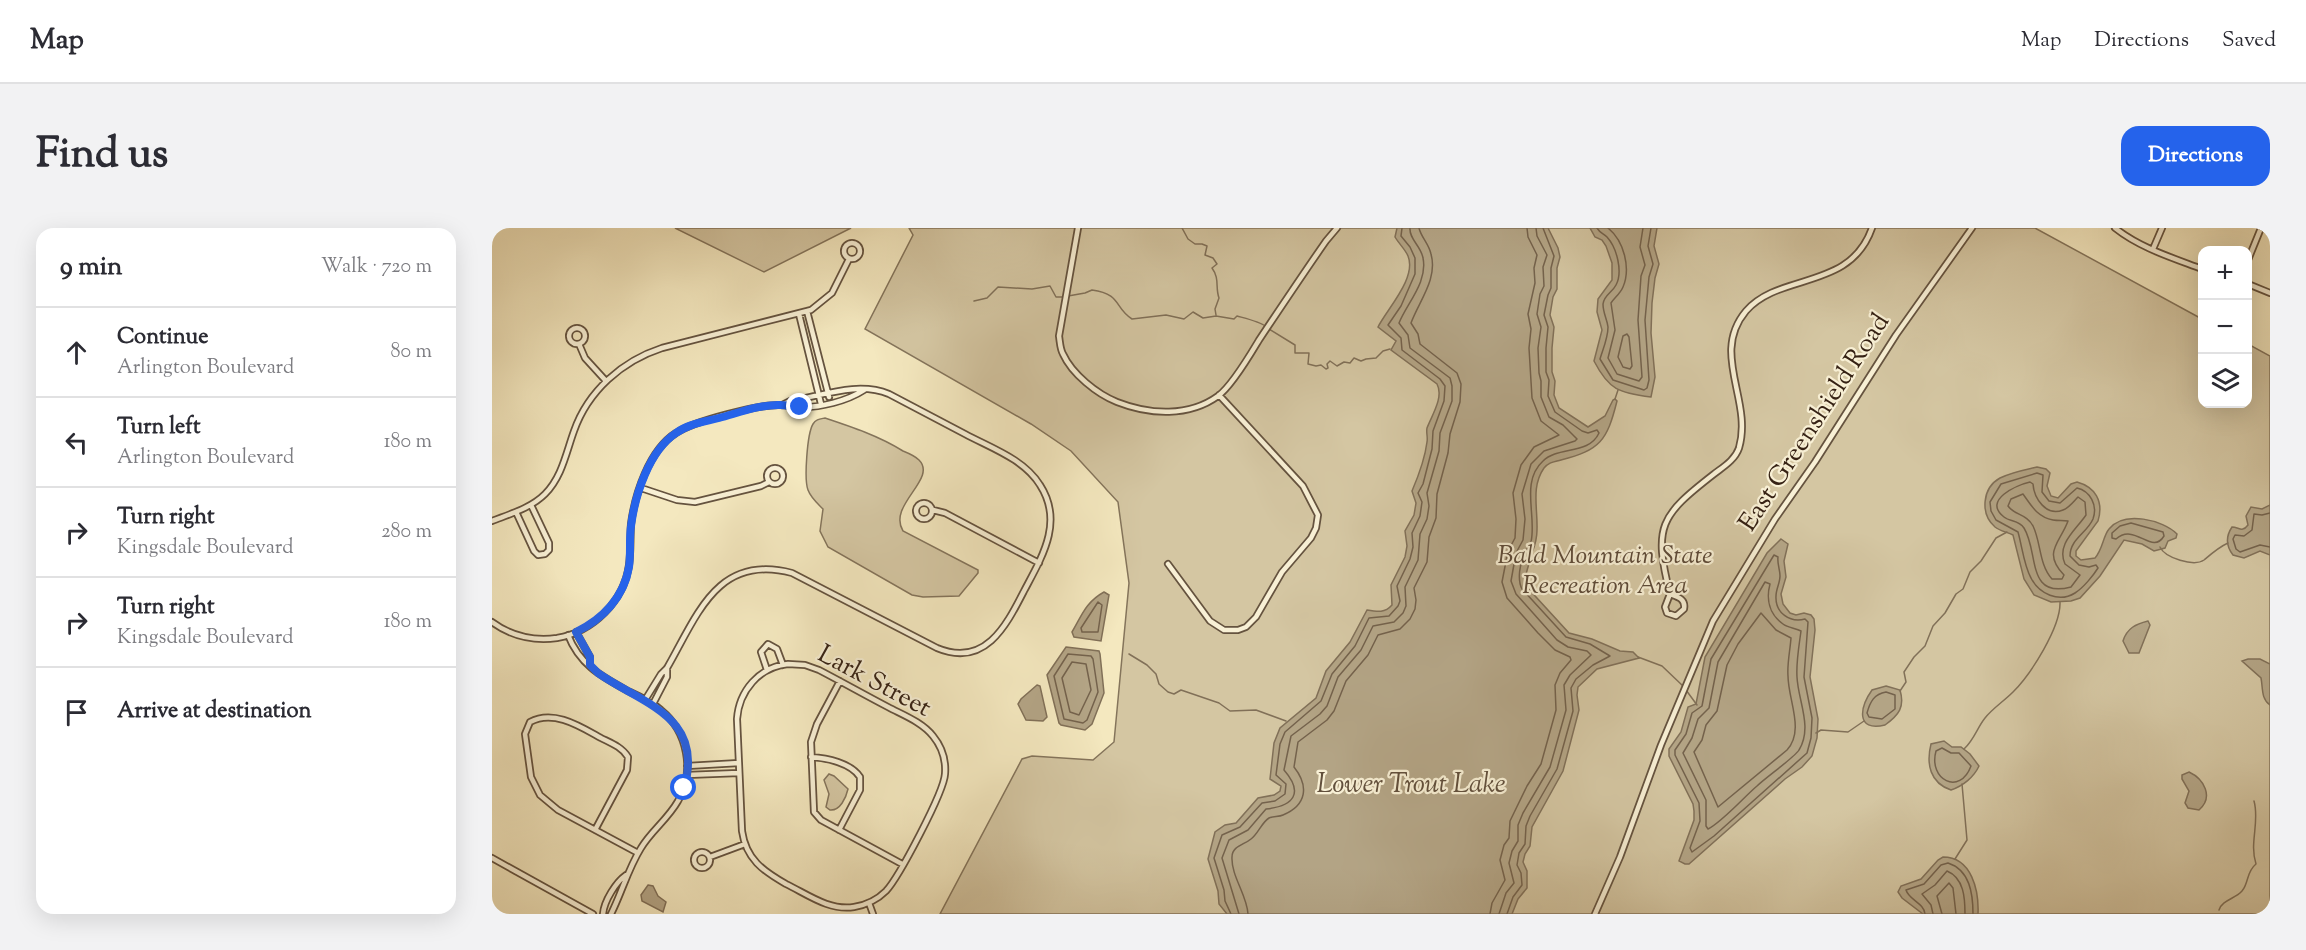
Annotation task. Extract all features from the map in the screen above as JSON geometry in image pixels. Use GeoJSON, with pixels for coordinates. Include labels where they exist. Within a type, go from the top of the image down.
{"type":"FeatureCollection","features":[{"type":"Feature","properties":{"kind":"street"},"geometry":{"type":"LineString","coordinates":[[1078,228],[1059,336],[1062,353],[1085,381],[1114,401],[1142,411],[1172,412],[1192,408],[1219,395],[1243,365],[1320,249],[1337,228]]}},
{"type":"Feature","properties":{"kind":"street"},"geometry":{"type":"LineString","coordinates":[[1670,594],[1680,598],[1684,603],[1684,609],[1677,615],[1670,615],[1665,610],[1670,594],[1662,560],[1666,521],[1680,501],[1729,462],[1738,450],[1743,423],[1742,408],[1730,354],[1732,339],[1739,323],[1747,310],[1760,299],[1841,267],[1861,248],[1872,228]]}},
{"type":"Feature","properties":{"kind":"street","name":"East Greenshield Road"},"geometry":{"type":"LineString","coordinates":[[1595,914],[1620,857],[1660,745],[1713,621],[1774,519],[1815,462],[1896,335],[1972,228]]}},
{"type":"Feature","properties":{"kind":"street"},"geometry":{"type":"LineString","coordinates":[[2115,228],[2135,241],[2198,267]]}},
{"type":"Feature","properties":{"kind":"street"},"geometry":{"type":"LineString","coordinates":[[2153,249],[2162,228]]}},
{"type":"Feature","properties":{"kind":"street"},"geometry":{"type":"LineString","coordinates":[[2252,249],[2261,228]]}},
{"type":"Feature","properties":{"kind":"street"},"geometry":{"type":"LineString","coordinates":[[492,522],[531,505],[542,497],[555,482],[580,417],[592,397],[606,381],[627,364],[654,351],[807,311],[823,302],[832,293],[849,259]]}},
{"type":"Feature","properties":{"kind":"street"},"geometry":{"type":"LineString","coordinates":[[2252,286],[2270,293]]}},
{"type":"Feature","properties":{"kind":"street"},"geometry":{"type":"LineString","coordinates":[[807,311],[830,403]]}},
{"type":"Feature","properties":{"kind":"street"},"geometry":{"type":"LineString","coordinates":[[799,314],[821,405]]}},
{"type":"Feature","properties":{"kind":"street"},"geometry":{"type":"LineString","coordinates":[[579,344],[585,358],[606,381]]}},
{"type":"Feature","properties":{"kind":"street"},"geometry":{"type":"LineString","coordinates":[[645,700],[667,668],[706,599],[723,583],[743,573],[766,569],[792,573],[937,648],[961,653],[982,647],[998,635],[1007,623],[1039,563],[1049,538],[1050,513],[1044,492],[1029,471],[1014,460],[889,394],[877,390],[858,387],[790,401],[782,405]]}},
{"type":"Feature","properties":{"kind":"street"},"geometry":{"type":"LineString","coordinates":[[492,622],[504,630],[525,637],[546,639],[576,632],[601,617],[614,601],[628,571],[632,518],[652,458],[665,441],[676,433],[693,425],[759,407],[821,405],[850,397],[865,389]]}},
{"type":"Feature","properties":{"kind":"street"},"geometry":{"type":"LineString","coordinates":[[1168,564],[1210,621],[1224,630],[1238,630],[1246,627],[1256,617],[1282,572],[1311,538],[1316,528],[1317,515],[1304,486],[1219,395]]}},
{"type":"Feature","properties":{"kind":"street"},"geometry":{"type":"LineString","coordinates":[[641,488],[677,500],[694,502],[761,486],[769,482]]}},
{"type":"Feature","properties":{"kind":"street"},"geometry":{"type":"LineString","coordinates":[[516,512],[534,551],[538,555],[545,554],[549,550],[549,543],[531,505]]}},
{"type":"Feature","properties":{"kind":"street"},"geometry":{"type":"LineString","coordinates":[[933,510],[945,513],[1039,563]]}},
{"type":"Feature","properties":{"kind":"street"},"geometry":{"type":"LineString","coordinates":[[576,632],[590,657],[590,665]]}},
{"type":"Feature","properties":{"kind":"street"},"geometry":{"type":"LineString","coordinates":[[568,635],[582,662],[590,665],[607,679],[653,704],[666,715],[679,732],[685,746],[687,775],[678,802],[638,853],[626,875],[622,893],[611,914]]}},
{"type":"Feature","properties":{"kind":"street","name":"Lark Street"},"geometry":{"type":"LineString","coordinates":[[767,670],[760,652],[768,644],[777,649],[783,665]]}},
{"type":"Feature","properties":{"kind":"street","name":"Lark Street"},"geometry":{"type":"LineString","coordinates":[[783,665],[810,666],[840,681],[923,726],[932,734],[942,751],[946,771],[942,790],[888,888],[869,903],[843,908],[827,904],[770,875],[755,862],[745,844],[742,831],[739,772],[737,719],[739,705],[751,683],[767,670],[783,665]]}},
{"type":"Feature","properties":{"kind":"street"},"geometry":{"type":"LineString","coordinates":[[653,704],[667,677],[667,668]]}},
{"type":"Feature","properties":{"kind":"street"},"geometry":{"type":"LineString","coordinates":[[840,681],[814,730],[811,742],[814,812],[821,820],[903,864]]}},
{"type":"Feature","properties":{"kind":"street"},"geometry":{"type":"LineString","coordinates":[[595,830],[627,770],[628,757],[619,748],[566,720],[547,718],[535,720],[527,726],[525,734],[530,770],[536,789],[553,807],[595,830],[638,853]]}},
{"type":"Feature","properties":{"kind":"street"},"geometry":{"type":"LineString","coordinates":[[811,757],[835,761],[855,771],[860,777],[860,790],[839,830]]}},
{"type":"Feature","properties":{"kind":"street"},"geometry":{"type":"LineString","coordinates":[[687,765],[739,763]]}},
{"type":"Feature","properties":{"kind":"street"},"geometry":{"type":"LineString","coordinates":[[687,775],[739,772]]}},
{"type":"Feature","properties":{"kind":"street"},"geometry":{"type":"LineString","coordinates":[[710,857],[745,844]]}},
{"type":"Feature","properties":{"kind":"street"},"geometry":{"type":"LineString","coordinates":[[492,858],[593,914]]}},
{"type":"Feature","properties":{"kind":"street"},"geometry":{"type":"LineString","coordinates":[[603,914],[603,909],[614,889],[626,875]]}},
{"type":"Feature","properties":{"kind":"street"},"geometry":{"type":"LineString","coordinates":[[869,903],[873,914]]}},
{"type":"Feature","properties":{"kind":"street"},"geometry":{"type":"LineString","coordinates":[[854,907],[856,914]]}},
{"type":"Feature","properties":{"kind":"green space"},"geometry":{"type":"Polygon","coordinates":[[[675,228],[851,228],[764,272],[675,228]]]}},
{"type":"Feature","properties":{"kind":"green space","name":"Bald Mountain State Recreation Area"},"geometry":{"type":"Polygon","coordinates":[[[909,228],[2035,228],[2198,317],[2198,408],[2252,408],[2252,346],[2270,356],[2270,914],[940,914],[1022,759],[1032,756],[1093,760],[1114,742],[1129,583],[1118,502],[1071,451],[1031,424],[865,329],[913,235],[909,228]]]}},
{"type":"Feature","properties":{"kind":"green space"},"geometry":{"type":"Polygon","coordinates":[[[825,418],[875,436],[919,460],[923,467],[922,475],[901,512],[900,521],[903,531],[978,570],[959,596],[912,595],[828,547],[820,531],[823,509],[809,493],[806,477],[811,429],[815,421],[825,418]]]}},
{"type":"Feature","properties":{"kind":"green space"},"geometry":{"type":"Polygon","coordinates":[[[829,774],[848,789],[842,803],[834,810],[826,807],[829,794],[824,780],[829,774]]]}},
{"type":"Feature","properties":{"kind":"water","name":"Lower Trout Lake"},"geometry":{"type":"Polygon","coordinates":[[[1397,228],[1548,228],[1560,257],[1557,268],[1557,289],[1550,315],[1554,327],[1552,372],[1555,381],[1554,395],[1559,408],[1588,427],[1605,416],[1613,400],[1617,401],[1610,426],[1600,442],[1585,452],[1552,462],[1544,468],[1536,489],[1537,535],[1529,558],[1525,582],[1526,586],[1569,633],[1592,639],[1620,651],[1633,652],[1639,658],[1597,669],[1578,687],[1579,710],[1563,771],[1532,827],[1530,846],[1523,862],[1527,871],[1527,888],[1518,899],[1512,914],[1227,914],[1219,904],[1218,891],[1208,859],[1215,832],[1225,825],[1236,823],[1258,798],[1274,795],[1280,791],[1281,786],[1270,779],[1274,743],[1280,728],[1316,698],[1326,671],[1350,642],[1367,610],[1381,611],[1392,605],[1391,585],[1405,557],[1407,546],[1405,531],[1414,515],[1416,503],[1412,491],[1425,454],[1427,428],[1437,406],[1439,389],[1437,384],[1391,350],[1396,341],[1378,327],[1400,293],[1410,265],[1408,256],[1395,237],[1397,228]]]}},
{"type":"Feature","properties":{"kind":"water"},"geometry":{"type":"Polygon","coordinates":[[[1590,228],[1657,228],[1654,246],[1659,264],[1652,303],[1651,333],[1655,377],[1651,397],[1631,394],[1616,388],[1599,371],[1594,361],[1602,330],[1597,312],[1598,299],[1612,280],[1612,263],[1606,246],[1602,240],[1595,237],[1590,228]]]}},
{"type":"Feature","properties":{"kind":"water"},"geometry":{"type":"Polygon","coordinates":[[[2037,467],[2046,469],[2050,473],[2047,486],[2051,496],[2058,498],[2071,484],[2077,482],[2089,487],[2099,501],[2098,521],[2076,551],[2076,556],[2081,560],[2095,558],[2109,529],[2124,520],[2153,521],[2171,529],[2177,534],[2176,538],[2168,541],[2165,548],[2154,551],[2142,544],[2124,540],[2100,576],[2080,598],[2051,602],[2034,595],[2024,579],[2013,535],[1990,522],[1985,501],[1990,488],[2000,478],[2037,467]]]}},
{"type":"Feature","properties":{"kind":"water"},"geometry":{"type":"Polygon","coordinates":[[[2270,505],[2270,555],[2260,551],[2244,558],[2233,555],[2228,541],[2232,527],[2242,529],[2248,525],[2246,516],[2251,507],[2262,509],[2270,505]]]}},
{"type":"Feature","properties":{"kind":"water"},"geometry":{"type":"Polygon","coordinates":[[[1781,539],[1788,544],[1784,561],[1786,577],[1781,594],[1783,604],[1790,613],[1796,615],[1804,613],[1811,615],[1814,619],[1810,677],[1818,719],[1817,738],[1812,756],[1689,864],[1685,864],[1679,861],[1694,820],[1694,811],[1693,804],[1669,756],[1669,749],[1681,732],[1688,707],[1696,704],[1705,657],[1767,553],[1781,539]]]}},
{"type":"Feature","properties":{"kind":"water"},"geometry":{"type":"Polygon","coordinates":[[[1104,592],[1109,595],[1101,641],[1074,637],[1072,632],[1085,609],[1104,592]]]}},
{"type":"Feature","properties":{"kind":"water"},"geometry":{"type":"Polygon","coordinates":[[[2148,621],[2150,625],[2139,653],[2129,653],[2123,641],[2127,633],[2136,625],[2148,621]]]}},
{"type":"Feature","properties":{"kind":"water"},"geometry":{"type":"Polygon","coordinates":[[[1066,647],[1099,651],[1100,654],[1104,693],[1092,724],[1085,730],[1059,723],[1047,675],[1066,647]]]}},
{"type":"Feature","properties":{"kind":"water"},"geometry":{"type":"Polygon","coordinates":[[[2260,659],[2270,664],[2270,705],[2264,696],[2261,678],[2242,661],[2260,659]]]}},
{"type":"Feature","properties":{"kind":"water"},"geometry":{"type":"Polygon","coordinates":[[[1037,685],[1040,686],[1047,717],[1043,721],[1026,720],[1018,704],[1037,685]]]}},
{"type":"Feature","properties":{"kind":"water"},"geometry":{"type":"Polygon","coordinates":[[[1886,686],[1900,690],[1902,701],[1900,710],[1885,725],[1869,725],[1863,716],[1868,697],[1872,690],[1886,686]]]}},
{"type":"Feature","properties":{"kind":"water"},"geometry":{"type":"Polygon","coordinates":[[[1944,741],[1952,747],[1961,747],[1979,766],[1968,781],[1951,790],[1934,778],[1929,759],[1931,744],[1944,741]]]}},
{"type":"Feature","properties":{"kind":"water"},"geometry":{"type":"Polygon","coordinates":[[[2189,772],[2199,779],[2205,789],[2206,800],[2199,810],[2188,808],[2185,803],[2189,791],[2182,775],[2189,772]]]}},
{"type":"Feature","properties":{"kind":"water"},"geometry":{"type":"Polygon","coordinates":[[[1943,857],[1961,863],[1972,877],[1977,895],[1978,914],[1923,914],[1902,898],[1898,892],[1901,886],[1921,879],[1943,857]]]}},
{"type":"Feature","properties":{"kind":"water"},"geometry":{"type":"Polygon","coordinates":[[[648,885],[653,886],[658,896],[666,902],[663,912],[642,901],[641,895],[648,885]]]}},
{"type":"Feature","properties":{"kind":"waterway"},"geometry":{"type":"LineString","coordinates":[[1182,228],[1188,239],[1195,244],[1207,246],[1205,255],[1213,258],[1217,264],[1212,268],[1216,276],[1219,298],[1215,309],[1216,315]]}},
{"type":"Feature","properties":{"kind":"waterway"},"geometry":{"type":"LineString","coordinates":[[974,301],[987,298],[998,287],[1032,289],[1050,286],[1056,297],[1063,297]]}},
{"type":"Feature","properties":{"kind":"waterway"},"geometry":{"type":"LineString","coordinates":[[1068,296],[1092,290],[1102,292],[1113,298],[1132,319],[1166,315],[1184,319],[1193,312],[1203,318],[1216,316],[1234,319],[1237,316],[1265,326]]}},
{"type":"Feature","properties":{"kind":"waterway"},"geometry":{"type":"LineString","coordinates":[[1269,329],[1295,345],[1295,353],[1309,353],[1308,364],[1321,365],[1326,369],[1330,361],[1337,366],[1344,362],[1350,363],[1354,358],[1361,361],[1376,358],[1383,351],[1390,349]]}},
{"type":"Feature","properties":{"kind":"waterway"},"geometry":{"type":"LineString","coordinates":[[1615,399],[1618,390]]}},
{"type":"Feature","properties":{"kind":"waterway"},"geometry":{"type":"LineString","coordinates":[[1900,691],[1906,682],[1904,672],[1925,646],[1933,626],[1945,613],[1956,594],[1963,589],[1970,572],[1981,561],[1996,538],[2007,532]]}},
{"type":"Feature","properties":{"kind":"waterway"},"geometry":{"type":"LineString","coordinates":[[2160,547],[2173,558],[2187,562],[2199,562],[2228,543]]}},
{"type":"Feature","properties":{"kind":"waterway"},"geometry":{"type":"LineString","coordinates":[[1964,749],[1985,718],[2013,692],[2044,650],[2056,624],[2060,602]]}},
{"type":"Feature","properties":{"kind":"waterway"},"geometry":{"type":"LineString","coordinates":[[1129,654],[1147,665],[1156,674],[1159,684],[1168,692],[1174,694],[1181,690],[1219,703],[1230,711],[1256,710],[1286,721]]}},
{"type":"Feature","properties":{"kind":"waterway"},"geometry":{"type":"LineString","coordinates":[[1638,657],[1662,666],[1683,686]]}},
{"type":"Feature","properties":{"kind":"waterway"},"geometry":{"type":"LineString","coordinates":[[1686,690],[1697,705]]}},
{"type":"Feature","properties":{"kind":"waterway"},"geometry":{"type":"LineString","coordinates":[[1816,733],[1821,730],[1848,732],[1864,721]]}},
{"type":"Feature","properties":{"kind":"waterway"},"geometry":{"type":"LineString","coordinates":[[1955,859],[1967,840],[1962,784]]}},
{"type":"Feature","properties":{"kind":"waterway"},"geometry":{"type":"LineString","coordinates":[[2219,910],[2223,904],[2242,891],[2256,864],[2254,801]]}},
{"type":"Feature","properties":{"kind":"route"},"geometry":{"type":"LineString","coordinates":[[684,788],[687,775],[685,746],[675,726],[658,707],[598,673],[590,665],[590,657],[576,632],[601,617],[621,589],[629,565],[634,511],[650,464],[665,441],[687,427],[759,407],[782,405],[800,407]]}}]}
